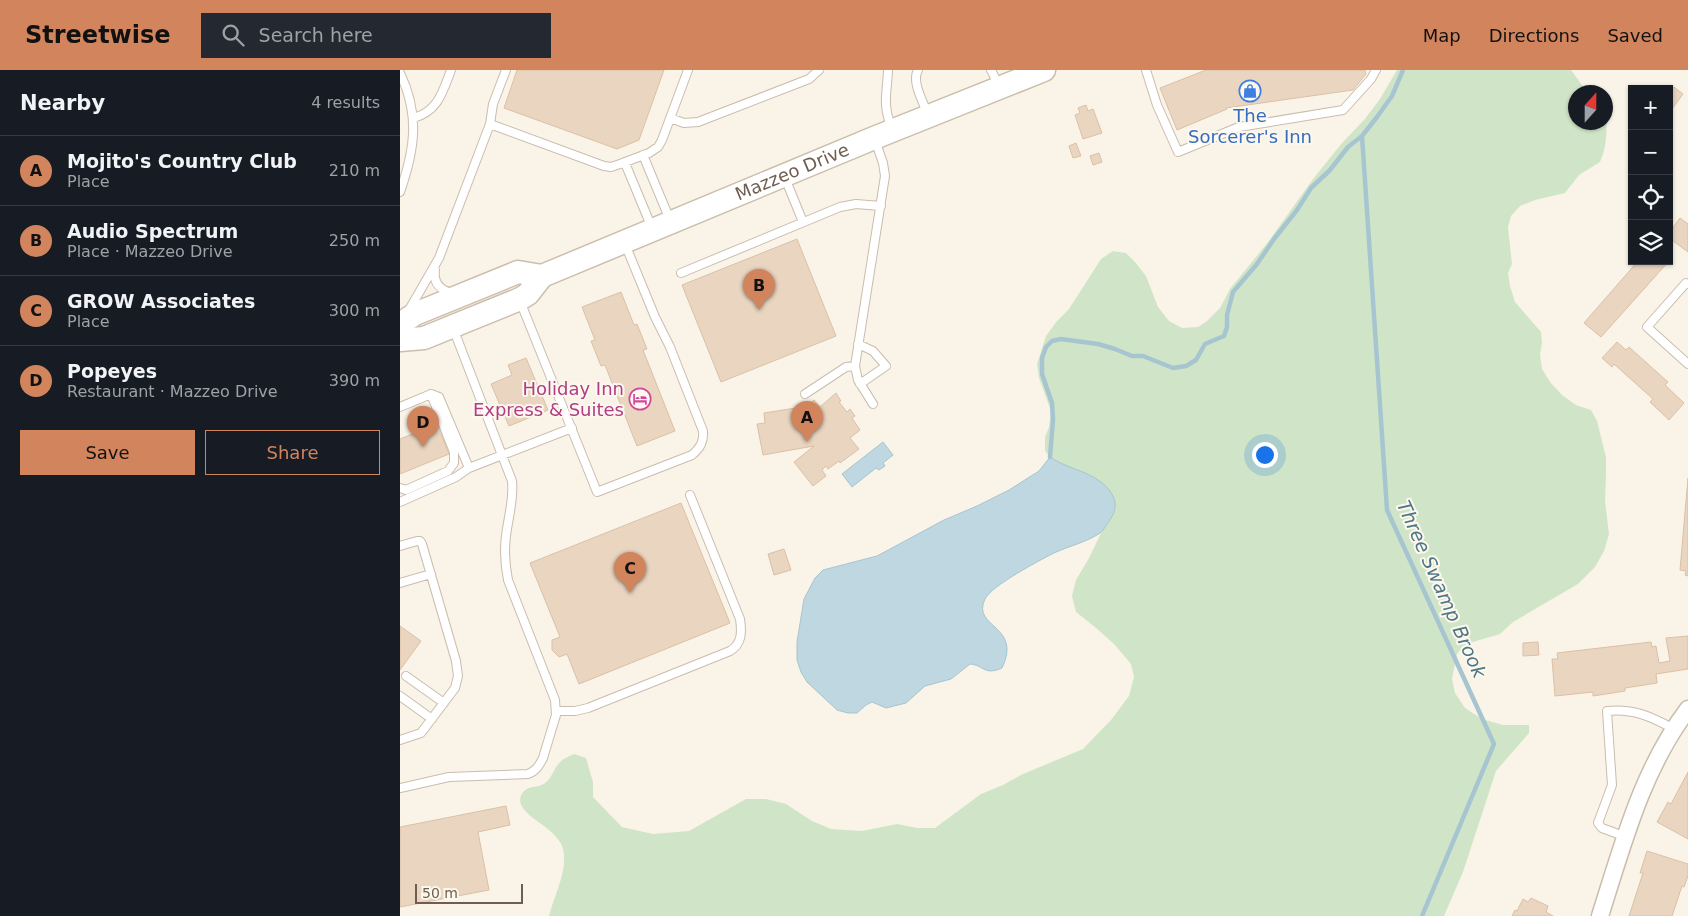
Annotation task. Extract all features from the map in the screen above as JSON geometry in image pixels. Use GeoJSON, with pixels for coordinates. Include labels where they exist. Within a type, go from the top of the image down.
{"type":"FeatureCollection","features":[{"type":"Feature","properties":{"kind":"main road","name":"Mazzeo Drive"},"geometry":{"type":"LineString","coordinates":[[400,340],[424,338],[520,299],[528,294],[542,276],[928,116],[1006,77],[1044,70]]}},
{"type":"Feature","properties":{"kind":"main road"},"geometry":{"type":"LineString","coordinates":[[400,324],[415,314],[518,272],[542,276]]}},
{"type":"Feature","properties":{"kind":"street"},"geometry":{"type":"LineString","coordinates":[[1600,916],[1649,774],[1674,729],[1688,709]]}},
{"type":"Feature","properties":{"kind":"lane"},"geometry":{"type":"LineString","coordinates":[[414,118],[425,114],[439,100],[451,70]]}},
{"type":"Feature","properties":{"kind":"lane"},"geometry":{"type":"LineString","coordinates":[[400,324],[429,277],[438,258],[490,124],[493,104],[506,70]]}},
{"type":"Feature","properties":{"kind":"lane"},"geometry":{"type":"LineString","coordinates":[[490,124],[606,166],[614,166],[654,150],[660,144],[688,70]]}},
{"type":"Feature","properties":{"kind":"lane"},"geometry":{"type":"LineString","coordinates":[[670,118],[684,123],[698,122],[809,79],[819,70]]}},
{"type":"Feature","properties":{"kind":"lane"},"geometry":{"type":"LineString","coordinates":[[873,404],[860,384],[855,366],[885,172],[883,134],[887,116],[885,104],[888,70]]}},
{"type":"Feature","properties":{"kind":"lane"},"geometry":{"type":"LineString","coordinates":[[918,70],[916,73],[917,85],[928,116]]}},
{"type":"Feature","properties":{"kind":"lane"},"geometry":{"type":"LineString","coordinates":[[1149,71],[1156,105],[1178,152],[1239,127],[1340,112],[1346,109],[1371,79],[1376,70]]}},
{"type":"Feature","properties":{"kind":"lane"},"geometry":{"type":"LineString","coordinates":[[400,73],[414,118],[412,154],[400,192]]}},
{"type":"Feature","properties":{"kind":"lane"},"geometry":{"type":"LineString","coordinates":[[643,155],[662,226]]}},
{"type":"Feature","properties":{"kind":"lane"},"geometry":{"type":"LineString","coordinates":[[625,163],[662,226]]}},
{"type":"Feature","properties":{"kind":"lane"},"geometry":{"type":"LineString","coordinates":[[784,175],[803,222]]}},
{"type":"Feature","properties":{"kind":"lane"},"geometry":{"type":"LineString","coordinates":[[681,273],[844,206],[856,204],[881,206]]}},
{"type":"Feature","properties":{"kind":"lane"},"geometry":{"type":"LineString","coordinates":[[520,299],[598,492],[692,455],[702,444],[703,431],[670,347],[655,317],[624,242]]}},
{"type":"Feature","properties":{"kind":"lane"},"geometry":{"type":"LineString","coordinates":[[438,258],[434,274],[438,285],[447,292],[466,293]]}},
{"type":"Feature","properties":{"kind":"lane"},"geometry":{"type":"LineString","coordinates":[[1688,284],[1686,283],[1647,327],[1688,364]]}},
{"type":"Feature","properties":{"kind":"lane"},"geometry":{"type":"LineString","coordinates":[[400,788],[450,777],[528,774],[533,772],[543,758],[557,711],[555,700],[506,571],[505,544],[513,489],[510,476],[453,327]]}},
{"type":"Feature","properties":{"kind":"lane"},"geometry":{"type":"LineString","coordinates":[[858,344],[873,351],[886,366],[860,384]]}},
{"type":"Feature","properties":{"kind":"lane"},"geometry":{"type":"LineString","coordinates":[[805,394],[846,367],[855,366]]}},
{"type":"Feature","properties":{"kind":"lane"},"geometry":{"type":"LineString","coordinates":[[400,407],[431,394],[437,395],[441,400],[469,468]]}},
{"type":"Feature","properties":{"kind":"lane"},"geometry":{"type":"LineString","coordinates":[[400,488],[406,490],[448,472],[454,463],[454,452],[431,394]]}},
{"type":"Feature","properties":{"kind":"lane"},"geometry":{"type":"LineString","coordinates":[[400,502],[451,479],[469,468],[572,428]]}},
{"type":"Feature","properties":{"kind":"lane"},"geometry":{"type":"LineString","coordinates":[[557,711],[575,711],[588,708],[730,651],[737,646],[742,632],[740,619],[690,495]]}},
{"type":"Feature","properties":{"kind":"lane"},"geometry":{"type":"LineString","coordinates":[[400,546],[420,541],[458,671],[455,688],[432,720],[420,733],[400,740]]}},
{"type":"Feature","properties":{"kind":"lane"},"geometry":{"type":"LineString","coordinates":[[400,583],[430,574]]}},
{"type":"Feature","properties":{"kind":"lane"},"geometry":{"type":"LineString","coordinates":[[406,676],[444,703]]}},
{"type":"Feature","properties":{"kind":"lane"},"geometry":{"type":"LineString","coordinates":[[400,696],[432,720]]}},
{"type":"Feature","properties":{"kind":"lane"},"geometry":{"type":"LineString","coordinates":[[1626,837],[1602,828],[1598,823],[1612,785],[1607,711],[1624,710],[1640,713],[1674,729]]}},
{"type":"Feature","properties":{"kind":"green space"},"geometry":{"type":"Polygon","coordinates":[[[1397,70],[1571,70],[1582,85],[1568,85],[1568,130],[1607,130],[1606,142],[1600,162],[1579,175],[1565,193],[1535,200],[1520,206],[1511,216],[1508,227],[1512,264],[1508,273],[1515,302],[1541,332],[1540,354],[1542,369],[1550,382],[1562,395],[1576,405],[1591,410],[1597,421],[1606,457],[1605,501],[1609,534],[1604,551],[1595,567],[1578,584],[1513,622],[1500,634],[1466,644],[1457,654],[1452,679],[1455,693],[1465,708],[1482,719],[1503,725],[1529,725],[1529,733],[1496,771],[1463,872],[1444,916],[549,916],[563,872],[564,854],[562,846],[553,834],[524,809],[520,797],[526,789],[545,783],[560,762],[574,754],[586,758],[593,782],[593,797],[622,827],[653,834],[689,831],[746,799],[766,799],[786,804],[812,821],[831,829],[862,831],[897,824],[917,828],[935,828],[981,794],[1083,749],[1111,720],[1129,696],[1134,677],[1131,664],[1115,645],[1076,612],[1072,596],[1076,580],[1114,513],[1101,483],[1089,475],[1058,463],[1045,451],[1045,437],[1049,427],[1051,411],[1039,378],[1037,364],[1046,336],[1069,309],[1101,259],[1113,251],[1126,253],[1135,262],[1146,276],[1158,307],[1169,321],[1182,328],[1198,327],[1207,321],[1220,308],[1230,289],[1268,242],[1313,179],[1380,99],[1397,70]]]}},
{"type":"Feature","properties":{"kind":"water"},"geometry":{"type":"Polygon","coordinates":[[[883,442],[893,455],[883,463],[885,466],[879,470],[876,468],[852,487],[842,474],[883,442]]]}},
{"type":"Feature","properties":{"kind":"water"},"geometry":{"type":"Polygon","coordinates":[[[1050,457],[1101,482],[1111,492],[1115,502],[1114,513],[1100,533],[1054,553],[1028,567],[996,587],[985,599],[983,609],[985,616],[1002,635],[1006,643],[1007,654],[1002,668],[988,671],[970,664],[951,679],[925,686],[906,703],[886,708],[872,702],[857,713],[837,710],[807,682],[797,660],[797,642],[804,599],[815,578],[823,570],[877,556],[944,520],[1009,490],[1039,471],[1050,457]]]}},
{"type":"Feature","properties":{"kind":"building"},"geometry":{"type":"Polygon","coordinates":[[[517,70],[664,70],[639,140],[617,149],[504,108],[517,70]]]}},
{"type":"Feature","properties":{"kind":"building"},"geometry":{"type":"Polygon","coordinates":[[[1206,70],[1365,70],[1366,74],[1353,90],[1226,108],[1177,130],[1160,88],[1206,70]]]}},
{"type":"Feature","properties":{"kind":"building"},"geometry":{"type":"Polygon","coordinates":[[[1674,87],[1683,94],[1673,108],[1674,87]]]}},
{"type":"Feature","properties":{"kind":"building"},"geometry":{"type":"Polygon","coordinates":[[[1086,105],[1088,111],[1093,109],[1102,133],[1083,139],[1075,115],[1080,113],[1078,108],[1086,105]]]}},
{"type":"Feature","properties":{"kind":"building"},"geometry":{"type":"Polygon","coordinates":[[[1076,143],[1081,156],[1073,158],[1069,146],[1076,143]]]}},
{"type":"Feature","properties":{"kind":"building"},"geometry":{"type":"Polygon","coordinates":[[[1099,153],[1102,162],[1093,165],[1090,156],[1099,153]]]}},
{"type":"Feature","properties":{"kind":"building"},"geometry":{"type":"Polygon","coordinates":[[[1680,218],[1688,224],[1688,252],[1673,241],[1673,228],[1680,218]]]}},
{"type":"Feature","properties":{"kind":"building"},"geometry":{"type":"Polygon","coordinates":[[[797,239],[836,336],[721,382],[682,285],[797,239]]]}},
{"type":"Feature","properties":{"kind":"building"},"geometry":{"type":"Polygon","coordinates":[[[1635,265],[1665,265],[1601,337],[1584,323],[1635,265]]]}},
{"type":"Feature","properties":{"kind":"building","name":"Holiday Inn Express & Suites"},"geometry":{"type":"Polygon","coordinates":[[[621,292],[634,325],[637,324],[647,349],[643,350],[675,431],[637,446],[605,365],[601,366],[591,341],[595,340],[582,307],[621,292]]]}},
{"type":"Feature","properties":{"kind":"building"},"geometry":{"type":"Polygon","coordinates":[[[1617,342],[1626,350],[1629,347],[1668,382],[1665,385],[1684,403],[1669,420],[1650,402],[1653,399],[1614,364],[1612,367],[1602,358],[1617,342]]]}},
{"type":"Feature","properties":{"kind":"building"},"geometry":{"type":"Polygon","coordinates":[[[526,358],[548,410],[509,426],[491,384],[512,375],[508,365],[526,358]]]}},
{"type":"Feature","properties":{"kind":"building"},"geometry":{"type":"Polygon","coordinates":[[[836,393],[841,401],[839,402],[847,412],[850,409],[855,416],[852,418],[860,430],[850,438],[859,449],[840,463],[839,461],[828,469],[826,466],[822,470],[826,476],[813,486],[794,462],[814,446],[763,455],[757,424],[765,423],[764,413],[796,408],[797,412],[812,409],[808,405],[814,400],[820,407],[836,393]]]}},
{"type":"Feature","properties":{"kind":"building"},"geometry":{"type":"Polygon","coordinates":[[[427,408],[428,410],[430,409],[433,417],[436,416],[449,454],[400,474],[400,439],[420,431],[414,415],[427,408]]]}},
{"type":"Feature","properties":{"kind":"building"},"geometry":{"type":"Polygon","coordinates":[[[1688,478],[1688,576],[1685,575],[1686,571],[1680,570],[1688,478]]]}},
{"type":"Feature","properties":{"kind":"building"},"geometry":{"type":"Polygon","coordinates":[[[681,503],[730,623],[579,684],[567,654],[559,657],[552,650],[552,640],[560,637],[530,563],[681,503]]]}},
{"type":"Feature","properties":{"kind":"building"},"geometry":{"type":"Polygon","coordinates":[[[784,549],[791,570],[774,575],[768,554],[784,549]]]}},
{"type":"Feature","properties":{"kind":"building"},"geometry":{"type":"Polygon","coordinates":[[[400,626],[421,641],[400,670],[400,626]]]}},
{"type":"Feature","properties":{"kind":"building"},"geometry":{"type":"Polygon","coordinates":[[[1688,636],[1688,669],[1656,674],[1657,683],[1593,696],[1593,692],[1555,696],[1552,659],[1558,659],[1557,653],[1651,642],[1652,647],[1656,646],[1659,663],[1670,661],[1666,638],[1688,636]]]}},
{"type":"Feature","properties":{"kind":"building"},"geometry":{"type":"Polygon","coordinates":[[[1538,642],[1539,655],[1523,656],[1523,643],[1538,642]]]}},
{"type":"Feature","properties":{"kind":"building"},"geometry":{"type":"Polygon","coordinates":[[[1688,772],[1688,839],[1657,822],[1668,802],[1671,804],[1688,772]]]}},
{"type":"Feature","properties":{"kind":"building"},"geometry":{"type":"Polygon","coordinates":[[[506,806],[510,825],[478,832],[489,890],[400,907],[400,827],[506,806]]]}},
{"type":"Feature","properties":{"kind":"building"},"geometry":{"type":"Polygon","coordinates":[[[1647,851],[1688,864],[1688,876],[1684,887],[1682,886],[1672,916],[1629,916],[1643,873],[1640,873],[1647,851]]]}},
{"type":"Feature","properties":{"kind":"building"},"geometry":{"type":"Polygon","coordinates":[[[1531,898],[1548,906],[1546,912],[1553,916],[1512,916],[1523,899],[1528,902],[1531,898]]]}},
{"type":"Feature","properties":{"kind":"waterway"},"geometry":{"type":"LineString","coordinates":[[1050,457],[1053,420],[1052,403],[1042,374],[1042,358],[1046,347],[1052,341],[1061,339],[1098,344],[1132,356],[1143,356],[1173,368],[1186,366],[1196,360],[1205,344],[1224,336],[1233,292],[1257,264],[1311,188],[1330,170],[1348,147],[1362,136],[1377,117],[1392,96],[1403,70]]}},
{"type":"Feature","properties":{"kind":"waterway","name":"Three Swamp Brook"},"geometry":{"type":"LineString","coordinates":[[1362,136],[1387,510],[1494,744],[1422,916]]}},
{"type":"Feature","properties":{"kind":"place","name":"The Sorcerer's Inn"},"geometry":{"type":"Point","coordinates":[1250,91]}},
{"type":"Feature","properties":{"kind":"place","name":"Audio Spectrum"},"geometry":{"type":"Point","coordinates":[759,310]}},
{"type":"Feature","properties":{"kind":"place","name":"Holiday Inn Express & Suites"},"geometry":{"type":"Point","coordinates":[640,399]}},
{"type":"Feature","properties":{"kind":"place","name":"Mojito's Country Club"},"geometry":{"type":"Point","coordinates":[807,442]}},
{"type":"Feature","properties":{"kind":"place","name":"Popeyes"},"geometry":{"type":"Point","coordinates":[423,447]}},
{"type":"Feature","properties":{"kind":"place","name":"GROW Associates"},"geometry":{"type":"Point","coordinates":[630,593]}}]}
